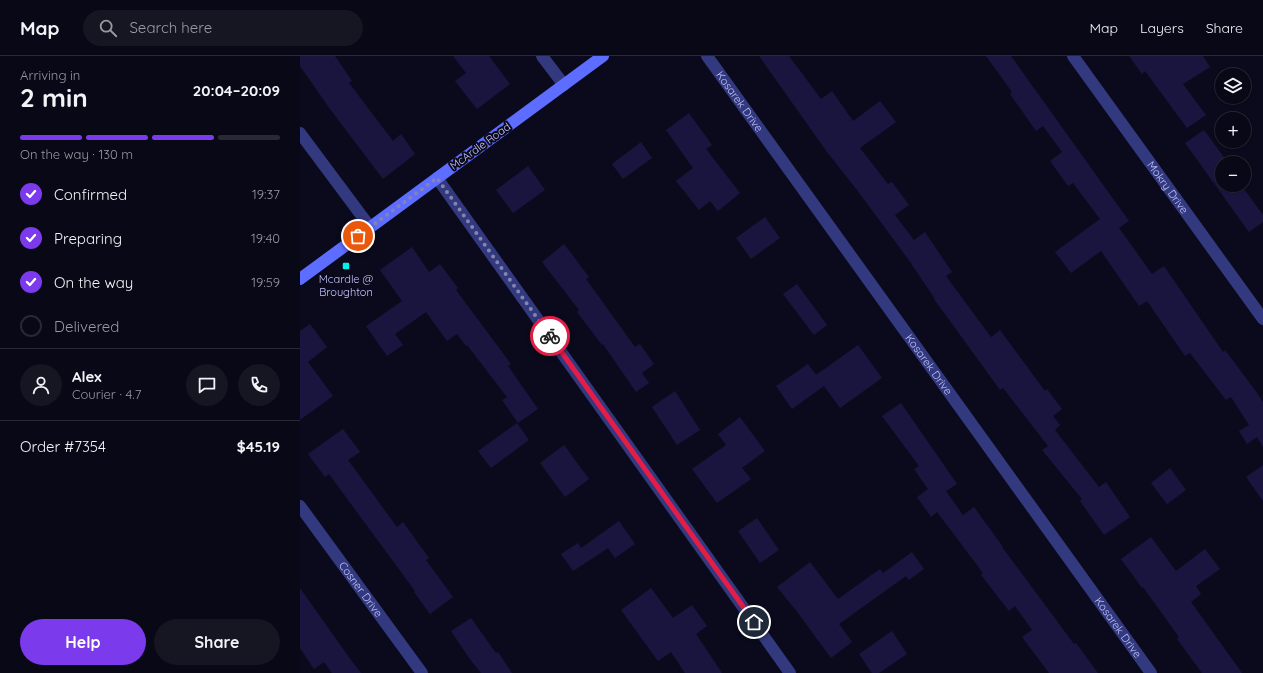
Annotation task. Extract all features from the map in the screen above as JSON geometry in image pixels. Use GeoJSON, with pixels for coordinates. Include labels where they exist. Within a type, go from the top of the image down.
{"type":"FeatureCollection","features":[{"type":"Feature","properties":{"kind":"main road","name":"McArdle Road"},"geometry":{"type":"LineString","coordinates":[[300,279],[603,56]]}},
{"type":"Feature","properties":{"kind":"street"},"geometry":{"type":"LineString","coordinates":[[542,56],[564,85]]}},
{"type":"Feature","properties":{"kind":"street","name":"Kosarek Drive"},"geometry":{"type":"LineString","coordinates":[[707,56],[1151,673]]}},
{"type":"Feature","properties":{"kind":"street","name":"Mokry Drive"},"geometry":{"type":"LineString","coordinates":[[1073,56],[1263,319]]}},
{"type":"Feature","properties":{"kind":"street"},"geometry":{"type":"LineString","coordinates":[[300,133],[370,227]]}},
{"type":"Feature","properties":{"kind":"street"},"geometry":{"type":"LineString","coordinates":[[437,178],[790,673]]}},
{"type":"Feature","properties":{"kind":"street","name":"Cosner Drive"},"geometry":{"type":"LineString","coordinates":[[300,506],[422,673]]}},
{"type":"Feature","properties":{"kind":"building"},"geometry":{"type":"Polygon","coordinates":[[[300,56],[335,56],[352,81],[349,83],[393,141],[401,134],[415,154],[383,179],[330,109],[300,66],[300,56]]]}},
{"type":"Feature","properties":{"kind":"building"},"geometry":{"type":"Polygon","coordinates":[[[453,56],[489,56],[510,84],[477,109],[455,81],[466,73],[453,56]]]}},
{"type":"Feature","properties":{"kind":"building"},"geometry":{"type":"Polygon","coordinates":[[[759,56],[789,56],[821,99],[832,91],[853,121],[880,101],[896,122],[860,148],[888,184],[892,182],[909,205],[895,215],[914,240],[925,232],[952,272],[946,276],[991,337],[1000,330],[1045,391],[1047,389],[1062,409],[1053,416],[1060,425],[1055,430],[1099,487],[1106,482],[1130,517],[1104,535],[1080,501],[1082,499],[1042,450],[1048,446],[1003,388],[1000,390],[934,299],[908,259],[827,152],[759,56]]]}},
{"type":"Feature","properties":{"kind":"building"},"geometry":{"type":"Polygon","coordinates":[[[986,56],[1011,56],[1129,221],[1119,228],[1152,274],[1164,266],[1223,352],[1225,350],[1255,390],[1263,402],[1263,447],[1257,437],[1247,444],[1239,431],[1249,425],[1231,397],[1226,400],[1190,353],[1185,356],[1147,301],[1139,306],[1101,251],[1071,273],[1055,252],[1100,219],[1073,183],[1068,186],[1050,161],[1062,152],[1043,126],[1036,131],[1010,94],[1012,92],[986,56]]]}},
{"type":"Feature","properties":{"kind":"building"},"geometry":{"type":"Polygon","coordinates":[[[1129,56],[1203,56],[1210,67],[1183,84],[1206,115],[1187,128],[1145,71],[1142,74],[1129,56]]]}},
{"type":"Feature","properties":{"kind":"building"},"geometry":{"type":"Polygon","coordinates":[[[689,113],[712,145],[706,149],[740,193],[718,211],[710,201],[699,210],[676,181],[693,168],[666,130],[689,113]]]}},
{"type":"Feature","properties":{"kind":"building"},"geometry":{"type":"Polygon","coordinates":[[[1204,130],[1215,145],[1215,148],[1217,148],[1223,156],[1215,156],[1215,185],[1185,143],[1204,130]]]}},
{"type":"Feature","properties":{"kind":"building"},"geometry":{"type":"Polygon","coordinates":[[[641,142],[652,158],[623,179],[612,164],[641,142]]]}},
{"type":"Feature","properties":{"kind":"building"},"geometry":{"type":"Polygon","coordinates":[[[528,166],[545,190],[513,213],[496,190],[528,166]]]}},
{"type":"Feature","properties":{"kind":"building"},"geometry":{"type":"Polygon","coordinates":[[[1220,192],[1246,192],[1263,215],[1263,222],[1249,232],[1220,192]]]}},
{"type":"Feature","properties":{"kind":"building"},"geometry":{"type":"Polygon","coordinates":[[[765,217],[780,238],[751,259],[736,238],[765,217]]]}},
{"type":"Feature","properties":{"kind":"building"},"geometry":{"type":"Polygon","coordinates":[[[564,244],[589,277],[586,279],[635,347],[640,344],[654,364],[642,373],[649,383],[636,392],[603,344],[602,345],[577,312],[579,310],[542,262],[564,244]]]}},
{"type":"Feature","properties":{"kind":"building"},"geometry":{"type":"Polygon","coordinates":[[[412,247],[429,272],[440,264],[458,288],[456,290],[511,364],[508,366],[538,409],[518,423],[502,400],[507,397],[467,345],[466,346],[457,334],[447,341],[426,312],[395,334],[403,345],[387,356],[366,326],[402,301],[380,270],[412,247]]]}},
{"type":"Feature","properties":{"kind":"building"},"geometry":{"type":"Polygon","coordinates":[[[797,284],[827,325],[814,335],[783,294],[797,284]]]}},
{"type":"Feature","properties":{"kind":"building"},"geometry":{"type":"Polygon","coordinates":[[[310,324],[327,347],[308,362],[333,396],[300,420],[300,331],[310,324]]]}},
{"type":"Feature","properties":{"kind":"building"},"geometry":{"type":"Polygon","coordinates":[[[858,345],[882,378],[840,408],[824,386],[792,409],[776,386],[808,364],[816,375],[858,345]]]}},
{"type":"Feature","properties":{"kind":"building"},"geometry":{"type":"Polygon","coordinates":[[[675,391],[700,430],[677,445],[652,407],[675,391]]]}},
{"type":"Feature","properties":{"kind":"building"},"geometry":{"type":"Polygon","coordinates":[[[901,403],[957,484],[946,491],[963,515],[974,507],[1074,644],[1076,643],[1098,673],[1049,673],[1022,637],[1032,630],[1015,606],[1009,611],[981,575],[983,573],[937,512],[931,517],[917,497],[928,489],[914,469],[919,466],[882,416],[901,403]]]}},
{"type":"Feature","properties":{"kind":"building"},"geometry":{"type":"Polygon","coordinates":[[[740,417],[765,451],[742,468],[751,479],[717,503],[692,469],[726,445],[718,434],[740,417]]]}},
{"type":"Feature","properties":{"kind":"building"},"geometry":{"type":"Polygon","coordinates":[[[517,423],[529,440],[491,468],[478,451],[517,423]]]}},
{"type":"Feature","properties":{"kind":"building"},"geometry":{"type":"Polygon","coordinates":[[[343,429],[360,452],[348,460],[397,527],[403,522],[429,558],[426,560],[453,597],[430,614],[414,592],[415,591],[329,474],[325,477],[308,454],[343,429]]]}},
{"type":"Feature","properties":{"kind":"building"},"geometry":{"type":"Polygon","coordinates":[[[564,445],[589,479],[565,497],[540,463],[564,445]]]}},
{"type":"Feature","properties":{"kind":"building"},"geometry":{"type":"Polygon","coordinates":[[[1263,465],[1263,501],[1246,477],[1263,465]]]}},
{"type":"Feature","properties":{"kind":"building"},"geometry":{"type":"Polygon","coordinates":[[[1170,468],[1186,490],[1167,504],[1151,483],[1170,468]]]}},
{"type":"Feature","properties":{"kind":"building"},"geometry":{"type":"Polygon","coordinates":[[[757,518],[779,550],[760,563],[738,531],[757,518]]]}},
{"type":"Feature","properties":{"kind":"building"},"geometry":{"type":"Polygon","coordinates":[[[619,521],[635,544],[615,558],[608,548],[573,571],[561,554],[578,543],[581,548],[619,521]]]}},
{"type":"Feature","properties":{"kind":"building"},"geometry":{"type":"Polygon","coordinates":[[[1151,537],[1176,571],[1205,549],[1220,569],[1196,586],[1201,594],[1191,602],[1242,673],[1202,673],[1177,639],[1179,637],[1121,559],[1151,537]]]}},
{"type":"Feature","properties":{"kind":"building"},"geometry":{"type":"Polygon","coordinates":[[[912,552],[924,569],[909,580],[906,576],[839,624],[852,642],[831,658],[777,587],[810,562],[838,599],[880,569],[883,573],[912,552]]]}},
{"type":"Feature","properties":{"kind":"building"},"geometry":{"type":"Polygon","coordinates":[[[300,588],[361,673],[332,673],[324,662],[314,669],[300,648],[300,588]]]}},
{"type":"Feature","properties":{"kind":"building"},"geometry":{"type":"Polygon","coordinates":[[[651,588],[673,618],[692,605],[707,626],[696,634],[722,673],[685,673],[671,652],[658,661],[621,610],[651,588]]]}},
{"type":"Feature","properties":{"kind":"building"},"geometry":{"type":"Polygon","coordinates":[[[471,618],[496,653],[498,652],[512,673],[481,673],[469,658],[451,631],[471,618]]]}},
{"type":"Feature","properties":{"kind":"building"},"geometry":{"type":"Polygon","coordinates":[[[892,631],[907,654],[879,673],[872,673],[859,654],[892,631]]]}},
{"type":"Feature","properties":{"kind":"way so far"},"geometry":{"type":"LineString","coordinates":[[358,236],[437,178],[550,336]]}},
{"type":"Feature","properties":{"kind":"place","name":"Mcardle @ Broughton"},"geometry":{"type":"Point","coordinates":[346,266]}},
{"type":"Feature","properties":{"kind":"route"},"geometry":{"type":"LineString","coordinates":[[550,336],[754,622]]}}]}
